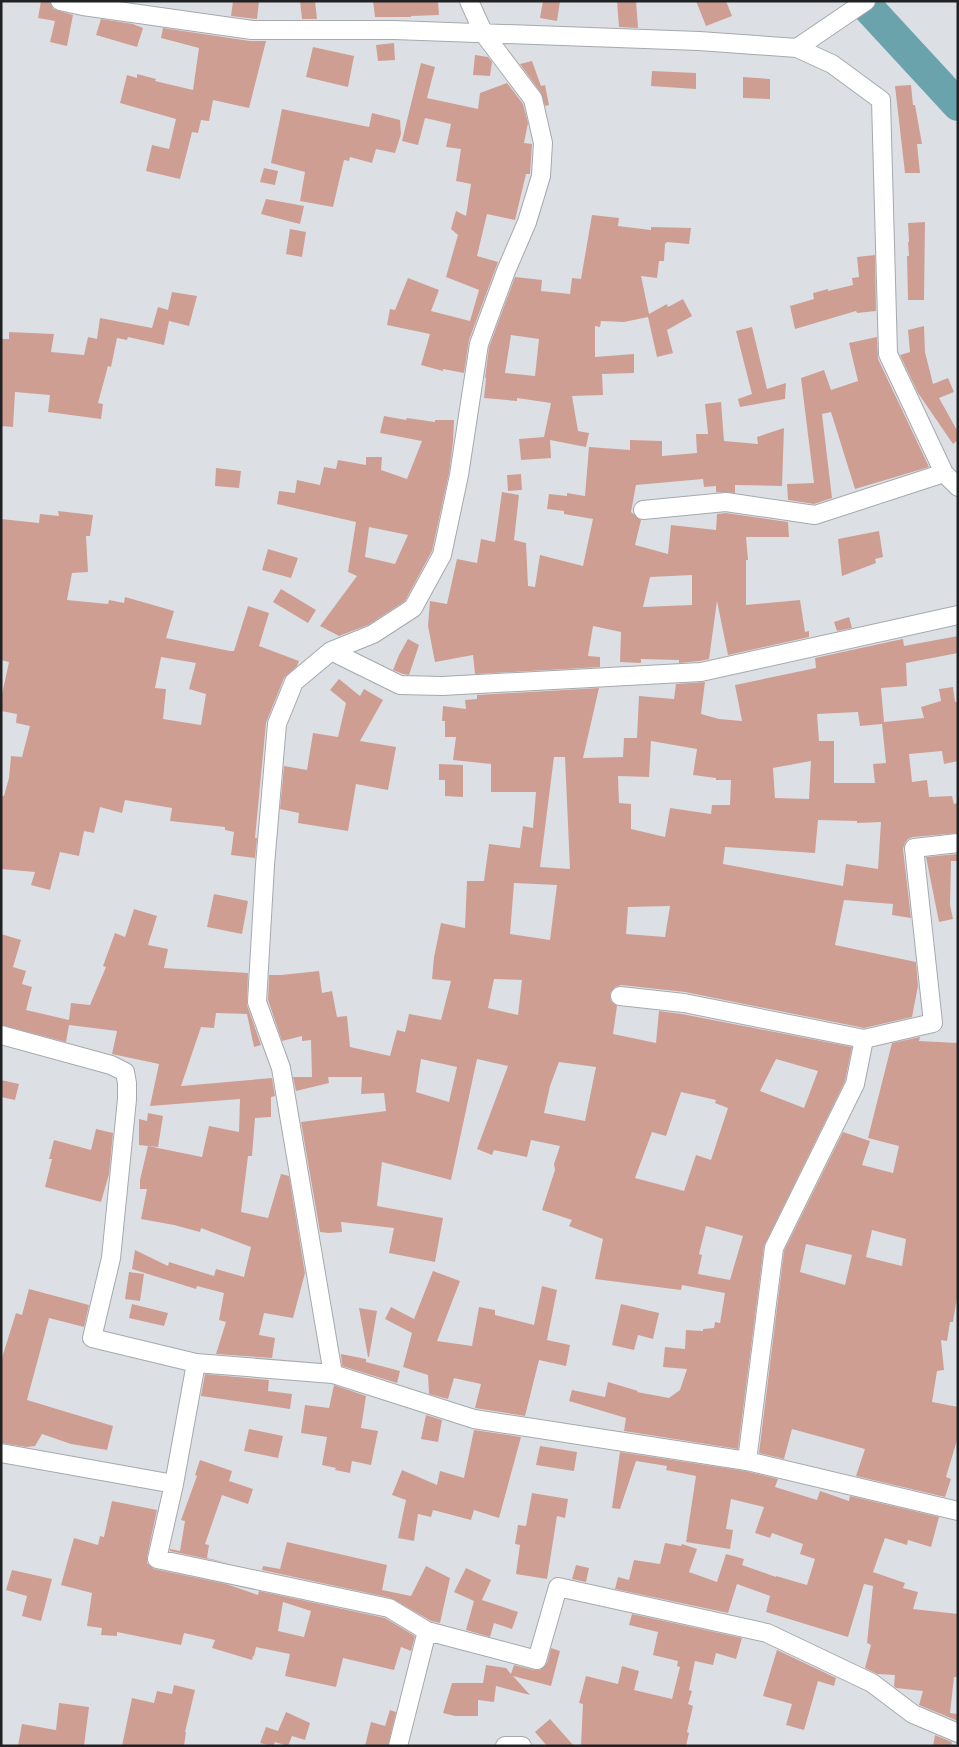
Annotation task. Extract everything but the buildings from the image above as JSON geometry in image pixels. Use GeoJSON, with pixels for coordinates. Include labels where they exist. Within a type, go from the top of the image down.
{"type":"FeatureCollection","features":[{"type":"Feature","properties":{"kind":"street"},"geometry":{"type":"LineString","coordinates":[[60,1],[83,6],[252,30],[394,30],[803,44],[882,100],[888,354],[944,472],[958,487]]}},
{"type":"Feature","properties":{"kind":"street"},"geometry":{"type":"LineString","coordinates":[[333,1374],[282,1068],[257,1002],[265,865],[277,724],[294,682],[331,651],[373,634],[413,608],[442,555],[458,475],[479,344],[506,271],[527,222],[540,176],[544,144],[533,99],[484,34],[469,1]]}},
{"type":"Feature","properties":{"kind":"street"},"geometry":{"type":"LineString","coordinates":[[803,44],[866,1]]}},
{"type":"Feature","properties":{"kind":"street"},"geometry":{"type":"LineString","coordinates":[[643,510],[726,502],[815,515],[944,472]]}},
{"type":"Feature","properties":{"kind":"street"},"geometry":{"type":"LineString","coordinates":[[331,651],[400,685],[442,686],[692,673],[958,615]]}},
{"type":"Feature","properties":{"kind":"street"},"geometry":{"type":"LineString","coordinates":[[620,996],[684,1003],[864,1039],[933,1023],[914,848],[958,843]]}},
{"type":"Feature","properties":{"kind":"street"},"geometry":{"type":"LineString","coordinates":[[1,1035],[111,1065],[125,1072],[127,1099],[111,1258],[92,1338],[196,1363],[333,1374],[474,1419],[746,1461],[958,1511]]}},
{"type":"Feature","properties":{"kind":"street"},"geometry":{"type":"LineString","coordinates":[[746,1461],[774,1248],[855,1084],[864,1039]]}},
{"type":"Feature","properties":{"kind":"street"},"geometry":{"type":"LineString","coordinates":[[196,1363],[174,1484],[157,1559],[389,1608],[427,1631],[537,1660],[558,1587],[767,1633],[872,1683],[913,1714],[958,1734]]}},
{"type":"Feature","properties":{"kind":"street"},"geometry":{"type":"LineString","coordinates":[[1,1453],[174,1484]]}},
{"type":"Feature","properties":{"kind":"street"},"geometry":{"type":"LineString","coordinates":[[398,1746],[427,1631]]}},
{"type":"Feature","properties":{"kind":"street"},"geometry":{"type":"LineString","coordinates":[[505,1746],[522,1746]]}},
{"type":"Feature","properties":{"kind":"waterway"},"geometry":{"type":"LineString","coordinates":[[862,1],[958,105]]}}]}
